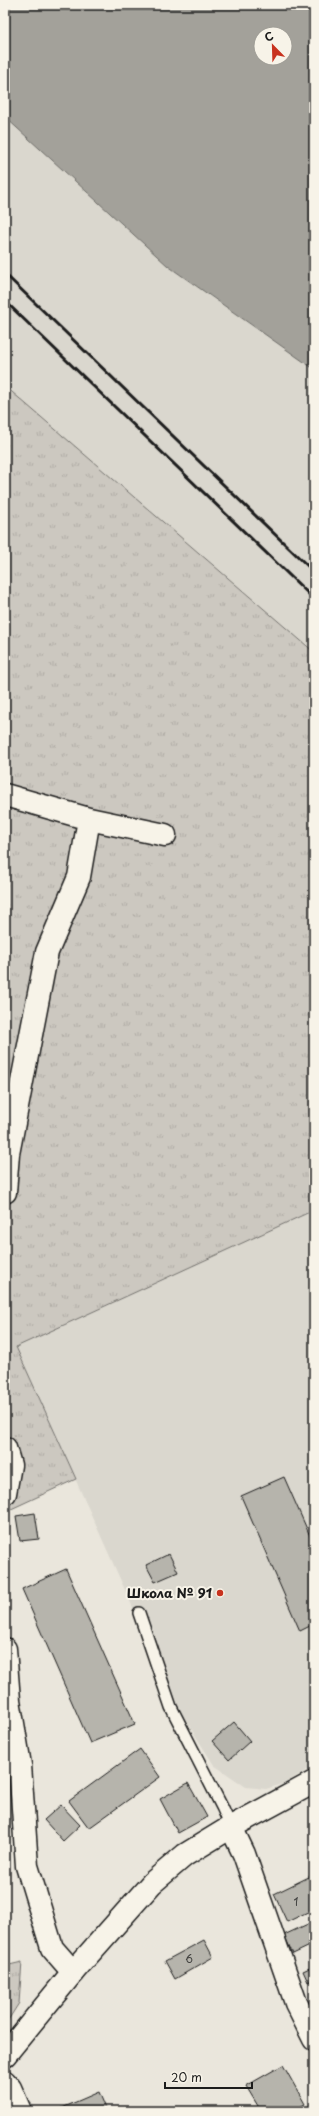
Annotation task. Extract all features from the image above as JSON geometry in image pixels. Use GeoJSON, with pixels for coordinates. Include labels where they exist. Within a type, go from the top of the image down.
{"type":"FeatureCollection","features":[{"type":"Feature","properties":{"kind":"street"},"geometry":{"type":"LineString","coordinates":[[5,795],[89,819],[165,835]]}},
{"type":"Feature","properties":{"kind":"street"},"geometry":{"type":"LineString","coordinates":[[5,1192],[8,1154],[47,952],[78,877],[89,819]]}},
{"type":"Feature","properties":{"kind":"street"},"geometry":{"type":"LineString","coordinates":[[5,1448],[10,1465],[5,1493]]}},
{"type":"Feature","properties":{"kind":"street"},"geometry":{"type":"LineString","coordinates":[[5,1649],[8,1700],[20,1765],[28,1866],[52,1948],[74,1972]]}},
{"type":"Feature","properties":{"kind":"street"},"geometry":{"type":"LineString","coordinates":[[5,2055],[74,1972],[152,1883],[185,1855],[231,1827],[314,1782]]}},
{"type":"Feature","properties":{"kind":"street"},"geometry":{"type":"LineString","coordinates":[[231,1827],[244,1854],[296,2003],[314,2039]]}},
{"type":"Feature","properties":{"kind":"street"},"geometry":{"type":"LineString","coordinates":[[5,2082],[10,2088],[20,2111]]}},
{"type":"Feature","properties":{"kind":"lane"},"geometry":{"type":"LineString","coordinates":[[139,1613],[171,1707],[231,1827]]}},
{"type":"Feature","properties":{"kind":"shaded area"},"geometry":{"type":"Polygon","coordinates":[[[5,5],[314,5],[314,369],[168,266],[5,117],[5,5]]]}},
{"type":"Feature","properties":{"kind":"shaded area"},"geometry":{"type":"Polygon","coordinates":[[[5,117],[168,266],[314,369],[314,652],[5,386],[5,117]]]}},
{"type":"Feature","properties":{"kind":"shaded area","name":"Школа № 91"},"geometry":{"type":"Polygon","coordinates":[[[314,1210],[314,1766],[285,1783],[266,1789],[246,1787],[214,1765],[178,1708],[16,1347],[314,1210]]]}},
{"type":"Feature","properties":{"kind":"green space"},"geometry":{"type":"Polygon","coordinates":[[[5,386],[314,652],[314,1210],[16,1347],[76,1479],[9,1510],[5,1514],[5,386]]]}},
{"type":"Feature","properties":{"kind":"green space"},"geometry":{"type":"Polygon","coordinates":[[[22,1962],[19,2003],[5,2025],[5,1966],[22,1962]]]}},
{"type":"Feature","properties":{"kind":"building"},"geometry":{"type":"Polygon","coordinates":[[[284,1477],[314,1545],[314,1624],[300,1631],[241,1496],[284,1477]]]}},
{"type":"Feature","properties":{"kind":"building"},"geometry":{"type":"Polygon","coordinates":[[[35,1513],[39,1539],[20,1541],[16,1516],[35,1513]]]}},
{"type":"Feature","properties":{"kind":"building"},"geometry":{"type":"Polygon","coordinates":[[[169,1554],[178,1572],[155,1582],[146,1565],[169,1554]]]}},
{"type":"Feature","properties":{"kind":"building"},"geometry":{"type":"Polygon","coordinates":[[[66,1569],[135,1724],[90,1743],[22,1589],[66,1569]]]}},
{"type":"Feature","properties":{"kind":"building"},"geometry":{"type":"Polygon","coordinates":[[[234,1722],[250,1741],[229,1760],[212,1741],[234,1722]]]}},
{"type":"Feature","properties":{"kind":"building"},"geometry":{"type":"Polygon","coordinates":[[[140,1749],[160,1777],[89,1828],[69,1801],[140,1749]]]}},
{"type":"Feature","properties":{"kind":"building"},"geometry":{"type":"Polygon","coordinates":[[[188,1783],[207,1817],[178,1833],[160,1799],[188,1783]]]}},
{"type":"Feature","properties":{"kind":"building"},"geometry":{"type":"Polygon","coordinates":[[[61,1805],[80,1825],[63,1841],[44,1820],[61,1805]]]}},
{"type":"Feature","properties":{"kind":"building"},"geometry":{"type":"Polygon","coordinates":[[[313,1875],[314,1909],[287,1922],[274,1894],[313,1875]]]}},
{"type":"Feature","properties":{"kind":"building"},"geometry":{"type":"Polygon","coordinates":[[[310,1923],[314,1931],[314,1944],[293,1954],[284,1935],[310,1923]]]}},
{"type":"Feature","properties":{"kind":"building"},"geometry":{"type":"Polygon","coordinates":[[[204,1940],[213,1957],[175,1979],[165,1961],[204,1940]]]}},
{"type":"Feature","properties":{"kind":"building"},"geometry":{"type":"Polygon","coordinates":[[[314,1966],[314,1979],[308,1982],[303,1971],[314,1966]]]}},
{"type":"Feature","properties":{"kind":"building"},"geometry":{"type":"Polygon","coordinates":[[[283,2065],[305,2104],[293,2111],[261,2111],[246,2086],[283,2065]]]}},
{"type":"Feature","properties":{"kind":"building"},"geometry":{"type":"Polygon","coordinates":[[[99,2092],[107,2111],[63,2111],[62,2108],[99,2092]]]}},
{"type":"Feature","properties":{"kind":"railway"},"geometry":{"type":"LineString","coordinates":[[5,274],[314,572]]}},
{"type":"Feature","properties":{"kind":"railway"},"geometry":{"type":"LineString","coordinates":[[5,301],[314,599]]}},
{"type":"Feature","properties":{"kind":"place","name":"Школа № 91"},"geometry":{"type":"Point","coordinates":[220,1593]}}]}
